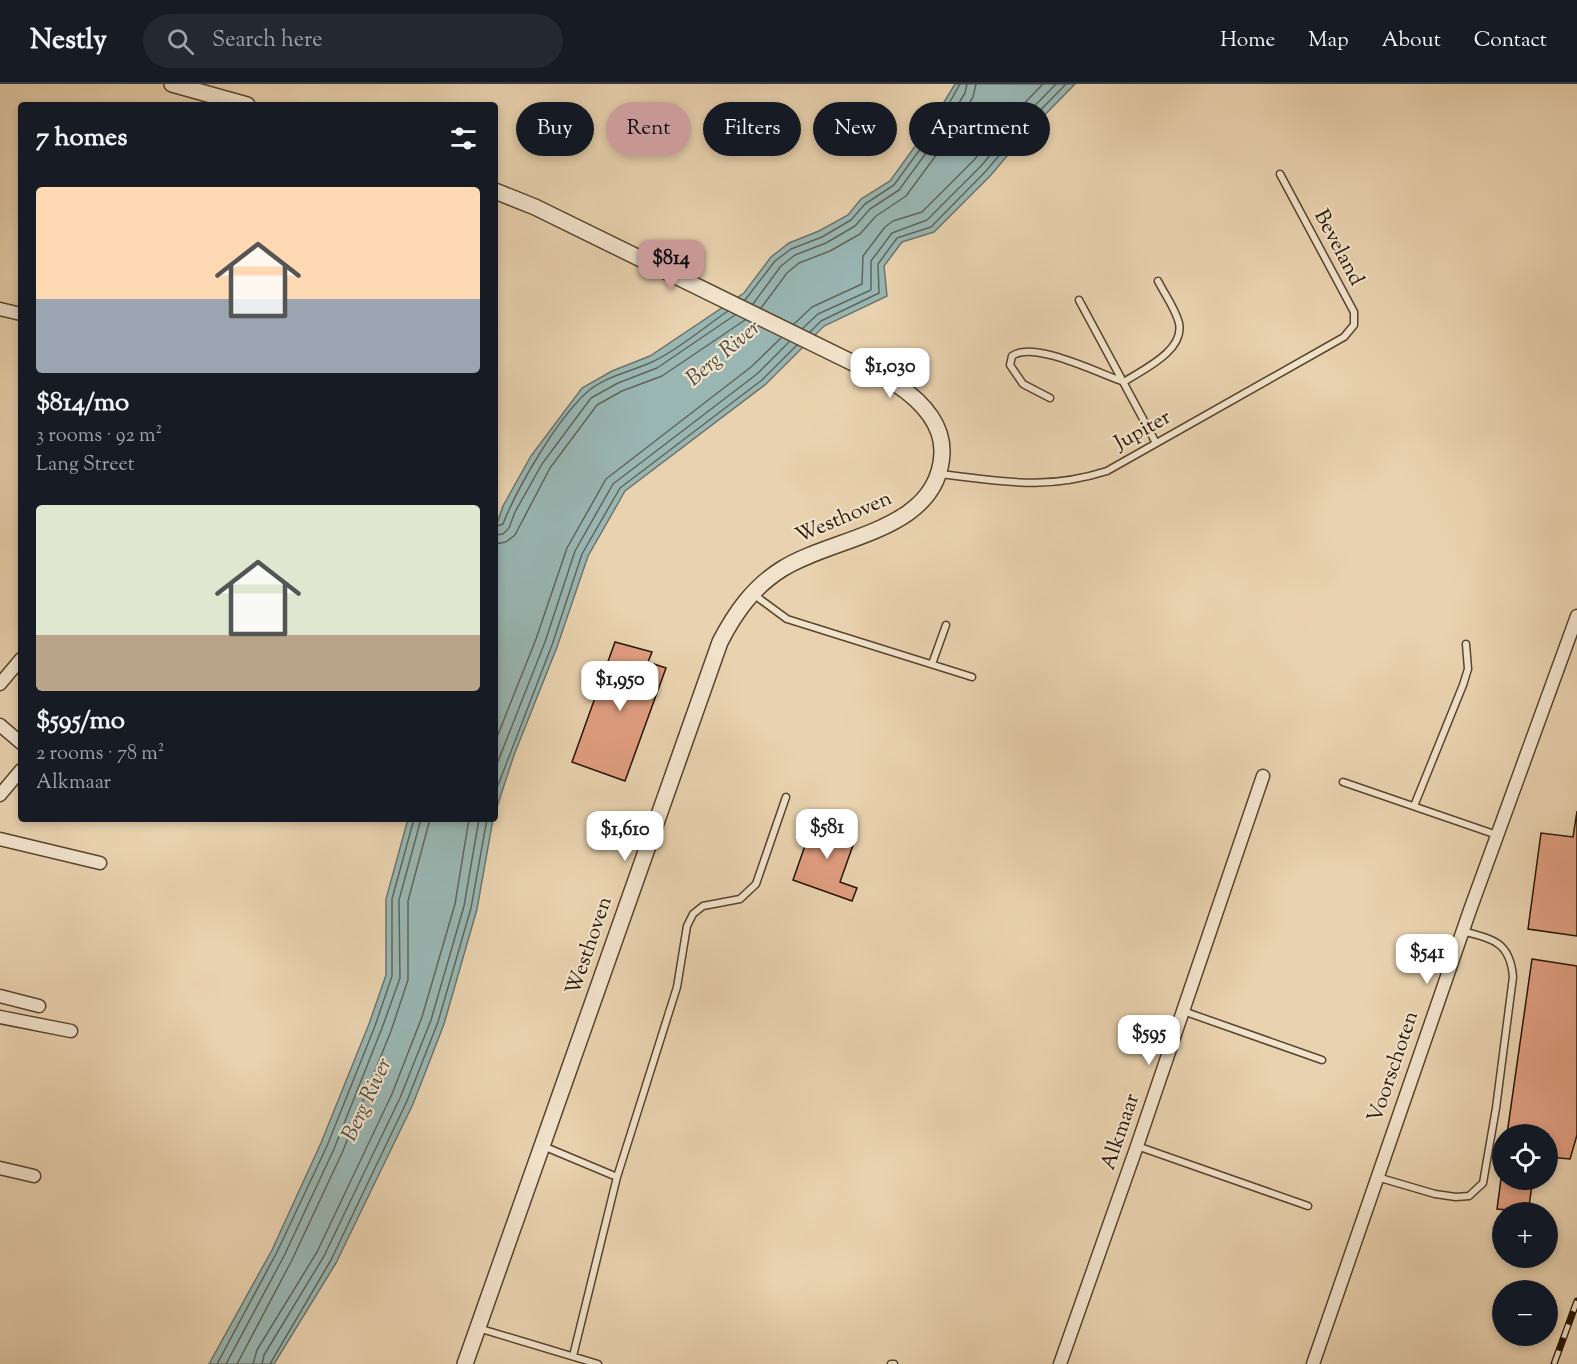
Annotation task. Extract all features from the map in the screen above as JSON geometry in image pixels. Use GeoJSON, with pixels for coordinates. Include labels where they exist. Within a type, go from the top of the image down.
{"type":"FeatureCollection","features":[{"type":"Feature","properties":{"kind":"street"},"geometry":{"type":"LineString","coordinates":[[172,84],[235,102]]}},
{"type":"Feature","properties":{"kind":"street"},"geometry":{"type":"LineString","coordinates":[[498,192],[535,207],[896,384],[924,406],[939,433],[942,448],[939,474]]}},
{"type":"Feature","properties":{"kind":"street"},"geometry":{"type":"LineString","coordinates":[[0,309],[18,313]]}},
{"type":"Feature","properties":{"kind":"street","name":"Westhoven"},"geometry":{"type":"LineString","coordinates":[[465,1364],[720,642],[733,618],[753,594],[779,571],[797,560],[891,523],[909,513],[932,489],[939,474]]}},
{"type":"Feature","properties":{"kind":"street","name":"Voorschoten"},"geometry":{"type":"LineString","coordinates":[[1313,1364],[1462,931],[1577,616]]}},
{"type":"Feature","properties":{"kind":"street"},"geometry":{"type":"LineString","coordinates":[[0,684],[18,663]]}},
{"type":"Feature","properties":{"kind":"street"},"geometry":{"type":"LineString","coordinates":[[0,724],[18,739]]}},
{"type":"Feature","properties":{"kind":"street"},"geometry":{"type":"LineString","coordinates":[[0,795],[18,774]]}},
{"type":"Feature","properties":{"kind":"street","name":"Alkmaar"},"geometry":{"type":"LineString","coordinates":[[1060,1364],[1263,776]]}},
{"type":"Feature","properties":{"kind":"street"},"geometry":{"type":"LineString","coordinates":[[0,839],[100,863]]}},
{"type":"Feature","properties":{"kind":"street"},"geometry":{"type":"LineString","coordinates":[[0,996],[39,1006]]}},
{"type":"Feature","properties":{"kind":"street"},"geometry":{"type":"LineString","coordinates":[[0,1017],[71,1031]]}},
{"type":"Feature","properties":{"kind":"street"},"geometry":{"type":"LineString","coordinates":[[0,1168],[34,1176]]}},
{"type":"Feature","properties":{"kind":"lane","name":"Beveland"},"geometry":{"type":"LineString","coordinates":[[1280,174],[1354,312],[1354,325],[1344,337]]}},
{"type":"Feature","properties":{"kind":"lane"},"geometry":{"type":"LineString","coordinates":[[1124,382],[1160,359],[1177,338],[1180,327],[1158,281]]}},
{"type":"Feature","properties":{"kind":"lane"},"geometry":{"type":"LineString","coordinates":[[1079,300],[1156,443]]}},
{"type":"Feature","properties":{"kind":"lane","name":"Jupiter"},"geometry":{"type":"LineString","coordinates":[[939,474],[1052,484],[1078,480],[1107,471],[1344,337]]}},
{"type":"Feature","properties":{"kind":"lane"},"geometry":{"type":"LineString","coordinates":[[1050,399],[1023,384],[1010,365],[1012,356],[1026,351],[1043,353],[1124,382]]}},
{"type":"Feature","properties":{"kind":"lane"},"geometry":{"type":"LineString","coordinates":[[753,594],[787,619],[972,677]]}},
{"type":"Feature","properties":{"kind":"lane"},"geometry":{"type":"LineString","coordinates":[[932,664],[946,625]]}},
{"type":"Feature","properties":{"kind":"lane"},"geometry":{"type":"LineString","coordinates":[[1414,806],[1463,685],[1468,669],[1467,644]]}},
{"type":"Feature","properties":{"kind":"lane"},"geometry":{"type":"LineString","coordinates":[[1343,782],[1497,835]]}},
{"type":"Feature","properties":{"kind":"lane"},"geometry":{"type":"LineString","coordinates":[[573,1356],[617,1177],[677,987],[687,926],[693,914],[703,906],[740,899],[756,884],[786,797]]}},
{"type":"Feature","properties":{"kind":"lane"},"geometry":{"type":"LineString","coordinates":[[1376,1177],[1456,1197],[1469,1196],[1483,1183],[1497,1108],[1513,977],[1512,962],[1507,951],[1499,944],[1462,931]]}},
{"type":"Feature","properties":{"kind":"lane"},"geometry":{"type":"LineString","coordinates":[[1183,1011],[1322,1060]]}},
{"type":"Feature","properties":{"kind":"lane"},"geometry":{"type":"LineString","coordinates":[[542,1146],[617,1177]]}},
{"type":"Feature","properties":{"kind":"lane"},"geometry":{"type":"LineString","coordinates":[[1137,1146],[1308,1206]]}},
{"type":"Feature","properties":{"kind":"lane"},"geometry":{"type":"LineString","coordinates":[[478,1328],[598,1364]]}},
{"type":"Feature","properties":{"kind":"water"},"geometry":{"type":"Polygon","coordinates":[[[955,84],[1075,84],[1050,109],[1050,102],[944,102],[955,84]]]}},
{"type":"Feature","properties":{"kind":"water","name":"Berg River"},"geometry":{"type":"Polygon","coordinates":[[[909,155],[1007,156],[934,232],[902,242],[884,266],[887,296],[824,326],[766,384],[625,491],[588,556],[557,647],[514,755],[498,804],[498,520],[503,506],[531,456],[582,388],[612,371],[650,356],[744,293],[771,257],[789,243],[819,231],[848,215],[861,199],[890,181],[909,155]]]}},
{"type":"Feature","properties":{"kind":"water","name":"Berg River"},"geometry":{"type":"Polygon","coordinates":[[[407,822],[492,822],[477,909],[444,1024],[413,1104],[336,1263],[274,1364],[209,1364],[272,1250],[321,1143],[369,1024],[386,975],[386,899],[407,822]]]}},
{"type":"Feature","properties":{"kind":"building"},"geometry":{"type":"Polygon","coordinates":[[[615,642],[652,652],[648,662],[666,668],[625,781],[572,762],[615,642]]]}},
{"type":"Feature","properties":{"kind":"building"},"geometry":{"type":"Polygon","coordinates":[[[1577,811],[1577,936],[1528,929],[1541,833],[1573,837],[1577,811]]]}},
{"type":"Feature","properties":{"kind":"building"},"geometry":{"type":"Polygon","coordinates":[[[814,820],[857,834],[840,882],[857,888],[852,901],[793,880],[814,820]]]}},
{"type":"Feature","properties":{"kind":"building"},"geometry":{"type":"Polygon","coordinates":[[[1532,959],[1577,966],[1577,1135],[1570,1159],[1558,1158],[1558,1124],[1508,1124],[1532,959]]]}},
{"type":"Feature","properties":{"kind":"building"},"geometry":{"type":"Polygon","coordinates":[[[1500,1190],[1531,1190],[1530,1202],[1498,1202],[1500,1190]]]}},
{"type":"Feature","properties":{"kind":"railway"},"geometry":{"type":"LineString","coordinates":[[1554,1364],[1577,1301]]}}]}
